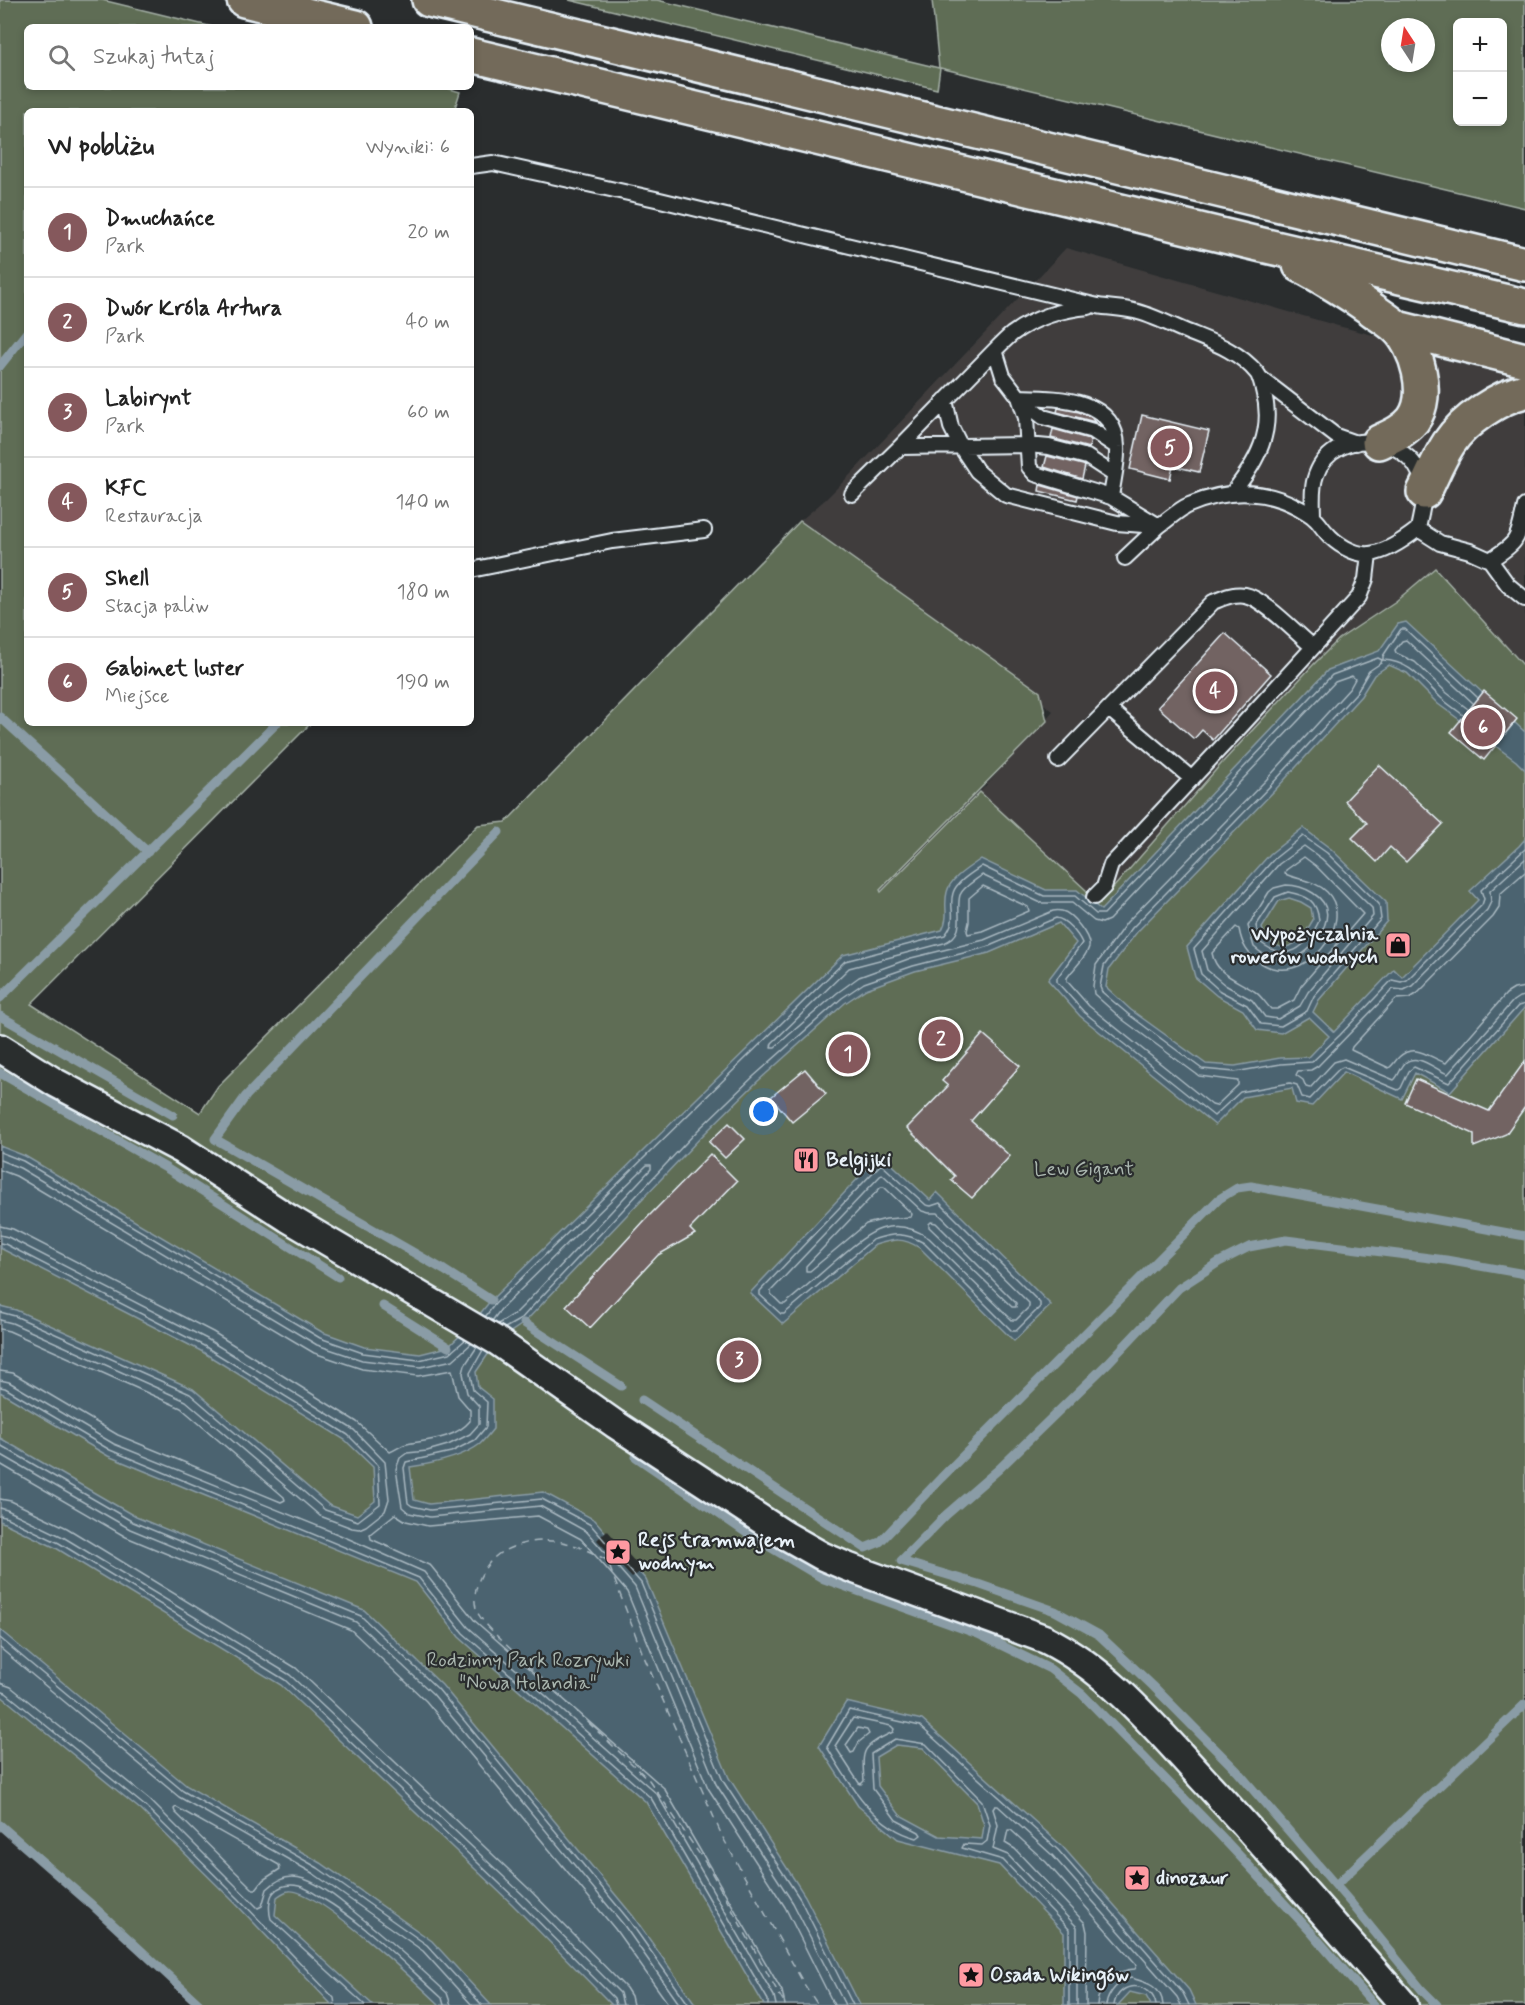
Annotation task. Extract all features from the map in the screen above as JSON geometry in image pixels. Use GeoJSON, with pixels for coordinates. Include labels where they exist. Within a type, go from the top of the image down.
{"type":"FeatureCollection","features":[{"type":"Feature","properties":{"kind":"highway"},"geometry":{"type":"LineString","coordinates":[[244,0],[344,24]]}},
{"type":"Feature","properties":{"kind":"highway"},"geometry":{"type":"LineString","coordinates":[[429,0],[1525,264]]}},
{"type":"Feature","properties":{"kind":"highway"},"geometry":{"type":"LineString","coordinates":[[474,56],[1525,306]]}},
{"type":"Feature","properties":{"kind":"highway"},"geometry":{"type":"LineString","coordinates":[[1258,244],[1332,281],[1397,328],[1525,360]]}},
{"type":"Feature","properties":{"kind":"highway"},"geometry":{"type":"LineString","coordinates":[[1367,442],[1400,433],[1414,419],[1421,402],[1421,379],[1414,355],[1397,328]]}},
{"type":"Feature","properties":{"kind":"highway"},"geometry":{"type":"LineString","coordinates":[[1424,492],[1450,441],[1470,421],[1496,402],[1525,391]]}},
{"type":"Feature","properties":{"kind":"street"},"geometry":{"type":"LineString","coordinates":[[0,1048],[56,1083],[181,1149],[288,1218],[497,1341],[615,1424],[784,1535],[822,1556],[1046,1639],[1084,1661],[1113,1686],[1161,1734],[1288,1872],[1404,2005]]}},
{"type":"Feature","properties":{"kind":"lane"},"geometry":{"type":"LineString","coordinates":[[474,166],[493,163],[660,200],[1098,306],[1136,311],[1226,348],[1241,358],[1259,377],[1336,436],[1393,446],[1410,459],[1418,471],[1424,492],[1418,529],[1404,540],[1369,554],[1360,553],[1338,544],[1313,517],[1286,501],[1259,493],[1233,492],[1187,506],[1159,526],[1125,558]]}},
{"type":"Feature","properties":{"kind":"lane"},"geometry":{"type":"LineString","coordinates":[[852,494],[1013,333],[1059,311],[1098,306]]}},
{"type":"Feature","properties":{"kind":"lane"},"geometry":{"type":"LineString","coordinates":[[995,350],[1003,375],[1019,398],[1026,418],[1029,467],[1035,474],[1111,497],[1159,526]]}},
{"type":"Feature","properties":{"kind":"lane"},"geometry":{"type":"LineString","coordinates":[[1233,492],[1247,474],[1262,446],[1267,427],[1266,399],[1259,377]]}},
{"type":"Feature","properties":{"kind":"lane"},"geometry":{"type":"LineString","coordinates":[[1019,398],[1060,399],[1098,409],[1108,418],[1114,428],[1117,447],[1111,497]]}},
{"type":"Feature","properties":{"kind":"lane"},"geometry":{"type":"LineString","coordinates":[[1019,398],[1043,417],[1093,431],[1117,447]]}},
{"type":"Feature","properties":{"kind":"lane"},"geometry":{"type":"LineString","coordinates":[[945,400],[951,427],[961,447],[977,471],[1006,495],[1117,523],[1159,526]]}},
{"type":"Feature","properties":{"kind":"lane"},"geometry":{"type":"LineString","coordinates":[[1313,517],[1313,489],[1316,475],[1323,461],[1335,450],[1367,442]]}},
{"type":"Feature","properties":{"kind":"lane"},"geometry":{"type":"LineString","coordinates":[[900,447],[1028,445],[1049,447],[1087,457],[1113,474]]}},
{"type":"Feature","properties":{"kind":"lane"},"geometry":{"type":"LineString","coordinates":[[1490,560],[1508,549],[1517,538],[1525,506]]}},
{"type":"Feature","properties":{"kind":"lane"},"geometry":{"type":"LineString","coordinates":[[1418,529],[1440,543],[1470,551],[1490,560],[1508,585],[1525,599]]}},
{"type":"Feature","properties":{"kind":"lane"},"geometry":{"type":"LineString","coordinates":[[474,569],[612,541],[704,530]]}},
{"type":"Feature","properties":{"kind":"lane"},"geometry":{"type":"LineString","coordinates":[[1094,897],[1104,887],[1111,865],[1359,597],[1366,579],[1369,554]]}},
{"type":"Feature","properties":{"kind":"lane"},"geometry":{"type":"LineString","coordinates":[[1058,760],[1213,603],[1227,596],[1245,595],[1261,602],[1312,646]]}},
{"type":"Feature","properties":{"kind":"lane"},"geometry":{"type":"LineString","coordinates":[[1109,709],[1192,779]]}},
{"type":"Feature","properties":{"kind":"shaded area"},"geometry":{"type":"Polygon","coordinates":[[[1066,248],[1338,326],[1525,374],[1525,667],[1435,568],[1396,601],[1339,639],[1100,904],[980,792],[1053,711],[800,521],[852,473],[1066,248]]]}},
{"type":"Feature","properties":{"kind":"green space"},"geometry":{"type":"Polygon","coordinates":[[[0,0],[102,0],[201,24],[24,24],[24,90],[453,90],[460,92],[455,108],[24,108],[24,726],[308,726],[31,1004],[200,1113],[218,1086],[478,825],[506,822],[800,521],[1040,692],[1047,721],[880,890],[881,892],[980,792],[1100,903],[1221,764],[1339,639],[1396,601],[1435,568],[1525,667],[1525,2005],[200,2005],[92,1905],[0,1825],[0,0]]]}},
{"type":"Feature","properties":{"kind":"green space"},"geometry":{"type":"Polygon","coordinates":[[[569,0],[657,0],[939,68],[932,0],[1525,0],[1525,208],[940,68],[937,89],[569,0]]]}},
{"type":"Feature","properties":{"kind":"water"},"geometry":{"type":"Polygon","coordinates":[[[1406,622],[1525,732],[1525,770],[1438,704],[1407,673],[1389,665],[1374,675],[1361,696],[1276,789],[1137,932],[1109,969],[1106,987],[1131,1010],[1206,1064],[1235,1066],[1280,1058],[1309,1057],[1329,1036],[1309,1017],[1281,1033],[1257,1030],[1243,1010],[1217,996],[1195,977],[1187,947],[1270,854],[1303,828],[1331,849],[1386,902],[1387,921],[1319,1000],[1313,1012],[1334,1032],[1394,969],[1402,977],[1478,900],[1470,891],[1525,839],[1525,1007],[1450,1092],[1415,1073],[1402,1099],[1344,1072],[1312,1106],[1296,1103],[1292,1088],[1243,1097],[1215,1125],[1080,1016],[1048,980],[1076,943],[1059,923],[989,953],[915,971],[866,989],[845,1003],[758,1081],[703,1135],[524,1323],[497,1341],[476,1372],[478,1387],[493,1399],[493,1429],[480,1444],[455,1457],[410,1467],[414,1500],[429,1504],[543,1492],[595,1520],[646,1580],[729,1778],[805,1896],[860,2005],[764,2005],[646,1802],[459,1637],[416,1582],[108,1456],[0,1392],[0,1306],[16,1310],[193,1389],[329,1505],[357,1515],[375,1501],[373,1467],[345,1440],[201,1351],[0,1248],[0,1146],[25,1156],[322,1332],[364,1347],[420,1354],[448,1347],[471,1325],[491,1300],[843,955],[942,930],[946,920],[946,897],[949,887],[961,873],[981,859],[1046,890],[1077,890],[1101,910],[1328,670],[1379,651],[1398,624],[1406,622]],[[1289,898],[1279,901],[1262,928],[1272,943],[1282,947],[1288,946],[1299,940],[1305,933],[1313,920],[1311,908],[1289,898]]]}},
{"type":"Feature","properties":{"kind":"water"},"geometry":{"type":"Polygon","coordinates":[[[881,1154],[930,1200],[937,1192],[1051,1305],[1014,1341],[920,1248],[903,1241],[893,1240],[875,1245],[783,1324],[750,1293],[881,1154]]]}},
{"type":"Feature","properties":{"kind":"water"},"geometry":{"type":"Polygon","coordinates":[[[0,1438],[136,1517],[364,1610],[442,1685],[633,1916],[696,2005],[612,2005],[512,1904],[281,1685],[56,1548],[0,1521],[0,1438]]]}},
{"type":"Feature","properties":{"kind":"water"},"geometry":{"type":"Polygon","coordinates":[[[0,1630],[187,1786],[321,1863],[432,1941],[491,2005],[440,2005],[343,1920],[302,1894],[286,1892],[277,1897],[275,1915],[373,2005],[332,2005],[235,1903],[141,1810],[0,1695],[0,1630]]]}},
{"type":"Feature","properties":{"kind":"water"},"geometry":{"type":"Polygon","coordinates":[[[846,1702],[922,1720],[1062,1846],[1189,1990],[1196,2005],[1151,2005],[1146,1996],[1130,1992],[1118,2005],[1064,2005],[1064,1933],[999,1865],[898,1839],[858,1806],[819,1746],[846,1702]],[[896,1745],[876,1757],[878,1786],[900,1815],[939,1836],[982,1839],[984,1825],[977,1803],[923,1748],[896,1745]]]}},
{"type":"Feature","properties":{"kind":"pier"},"geometry":{"type":"Polygon","coordinates":[[[607,1530],[642,1570],[632,1578],[597,1540],[607,1530]]]}},
{"type":"Feature","properties":{"kind":"building"},"geometry":{"type":"Polygon","coordinates":[[[1058,408],[1079,412],[1091,417],[1095,422],[1057,412],[1058,408]]]}},
{"type":"Feature","properties":{"kind":"building"},"geometry":{"type":"Polygon","coordinates":[[[1142,415],[1209,431],[1199,472],[1173,466],[1170,479],[1130,469],[1142,415]]]}},
{"type":"Feature","properties":{"kind":"building"},"geometry":{"type":"Polygon","coordinates":[[[1053,429],[1091,440],[1089,448],[1051,438],[1053,429]]]}},
{"type":"Feature","properties":{"kind":"building"},"geometry":{"type":"Polygon","coordinates":[[[1047,456],[1085,466],[1082,479],[1044,467],[1047,456]]]}},
{"type":"Feature","properties":{"kind":"building"},"geometry":{"type":"Polygon","coordinates":[[[1040,485],[1078,496],[1077,500],[1039,491],[1040,485]]]}},
{"type":"Feature","properties":{"kind":"building"},"geometry":{"type":"Polygon","coordinates":[[[1225,633],[1271,674],[1213,740],[1202,730],[1194,739],[1158,707],[1225,633]]]}},
{"type":"Feature","properties":{"kind":"building"},"geometry":{"type":"Polygon","coordinates":[[[1484,691],[1517,719],[1484,760],[1451,732],[1484,691]]]}},
{"type":"Feature","properties":{"kind":"building"},"geometry":{"type":"Polygon","coordinates":[[[1379,765],[1443,824],[1406,862],[1390,847],[1377,862],[1352,838],[1367,823],[1345,801],[1379,765]]]}},
{"type":"Feature","properties":{"kind":"building"},"geometry":{"type":"Polygon","coordinates":[[[983,1034],[1020,1066],[971,1121],[1010,1156],[972,1198],[951,1180],[955,1176],[907,1128],[948,1086],[942,1081],[983,1034]]]}},
{"type":"Feature","properties":{"kind":"building"},"geometry":{"type":"Polygon","coordinates":[[[1525,1061],[1525,1107],[1506,1134],[1474,1147],[1474,1134],[1405,1103],[1416,1079],[1489,1111],[1525,1061]]]}},
{"type":"Feature","properties":{"kind":"building"},"geometry":{"type":"Polygon","coordinates":[[[805,1069],[826,1094],[792,1122],[771,1097],[805,1069]]]}},
{"type":"Feature","properties":{"kind":"building"},"geometry":{"type":"Polygon","coordinates":[[[729,1123],[745,1139],[725,1158],[709,1142],[729,1123]]]}},
{"type":"Feature","properties":{"kind":"building"},"geometry":{"type":"Polygon","coordinates":[[[710,1154],[737,1181],[690,1229],[695,1234],[658,1255],[590,1328],[566,1306],[710,1154]]]}},
{"type":"Feature","properties":{"kind":"waterway"},"geometry":{"type":"LineString","coordinates":[[0,366],[24,336]]}},
{"type":"Feature","properties":{"kind":"waterway"},"geometry":{"type":"LineString","coordinates":[[0,717],[148,852]]}},
{"type":"Feature","properties":{"kind":"waterway"},"geometry":{"type":"LineString","coordinates":[[0,998],[274,726]]}},
{"type":"Feature","properties":{"kind":"waterway"},"geometry":{"type":"LineString","coordinates":[[491,1300],[444,1270],[215,1139],[246,1096],[499,832]]}},
{"type":"Feature","properties":{"kind":"waterway"},"geometry":{"type":"LineString","coordinates":[[0,1016],[173,1115]]}},
{"type":"Feature","properties":{"kind":"waterway"},"geometry":{"type":"LineString","coordinates":[[0,1073],[166,1168],[338,1277]]}},
{"type":"Feature","properties":{"kind":"waterway"},"geometry":{"type":"LineString","coordinates":[[642,1400],[865,1548],[880,1542],[1219,1199],[1237,1188],[1251,1186],[1525,1236]]}},
{"type":"Feature","properties":{"kind":"waterway"},"geometry":{"type":"LineString","coordinates":[[1437,2005],[1237,1771],[1099,1635],[1055,1611],[978,1584],[901,1561],[946,1515],[999,1469],[1109,1362],[1179,1288],[1219,1262],[1249,1247],[1286,1240],[1446,1260],[1525,1274]]}},
{"type":"Feature","properties":{"kind":"waterway"},"geometry":{"type":"LineString","coordinates":[[383,1306],[448,1347]]}},
{"type":"Feature","properties":{"kind":"waterway"},"geometry":{"type":"LineString","coordinates":[[524,1323],[621,1386]]}},
{"type":"Feature","properties":{"kind":"waterway"},"geometry":{"type":"LineString","coordinates":[[636,1457],[751,1536],[824,1579],[978,1634],[1050,1669],[1082,1694],[1220,1835],[1310,1931],[1374,2005]]}},
{"type":"Feature","properties":{"kind":"waterway"},"geometry":{"type":"LineString","coordinates":[[1336,1885],[1525,1704]]}},
{"type":"Feature","properties":{"kind":"waterway"},"geometry":{"type":"LineString","coordinates":[[0,1825],[92,1905],[200,2005]]}},
{"type":"Feature","properties":{"kind":"ferry route"},"geometry":{"type":"LineString","coordinates":[[607,1560],[579,1547],[558,1541],[538,1541],[513,1547],[495,1557],[483,1571],[476,1589],[476,1607],[481,1618],[497,1636],[649,1780],[709,1868],[785,2005]]}},
{"type":"Feature","properties":{"kind":"ferry route"},"geometry":{"type":"LineString","coordinates":[[611,1554],[607,1560],[642,1652],[722,1836],[804,1984],[818,2005]]}},
{"type":"Feature","properties":{"kind":"place","name":"Shell"},"geometry":{"type":"Point","coordinates":[1170,448]}},
{"type":"Feature","properties":{"kind":"place","name":"KFC"},"geometry":{"type":"Point","coordinates":[1215,691]}},
{"type":"Feature","properties":{"kind":"place","name":"Gabinet luster"},"geometry":{"type":"Point","coordinates":[1483,727]}},
{"type":"Feature","properties":{"kind":"place","name":"Wypożyczalnia rowerów wodnych"},"geometry":{"type":"Point","coordinates":[1398,945]}},
{"type":"Feature","properties":{"kind":"place","name":"Dwór Króla Artura"},"geometry":{"type":"Point","coordinates":[941,1039]}},
{"type":"Feature","properties":{"kind":"place","name":"Dmuchańce"},"geometry":{"type":"Point","coordinates":[848,1054]}},
{"type":"Feature","properties":{"kind":"place","name":"Belgijki"},"geometry":{"type":"Point","coordinates":[806,1160]}},
{"type":"Feature","properties":{"kind":"place","name":"Labirynt"},"geometry":{"type":"Point","coordinates":[739,1360]}},
{"type":"Feature","properties":{"kind":"place","name":"Rejs tramwajem wodnym"},"geometry":{"type":"Point","coordinates":[618,1552]}},
{"type":"Feature","properties":{"kind":"place","name":"dinozaur"},"geometry":{"type":"Point","coordinates":[1137,1878]}},
{"type":"Feature","properties":{"kind":"place","name":"Osada Wikingów"},"geometry":{"type":"Point","coordinates":[971,1975]}},
{"type":"Feature","properties":{"kind":"park label","name":"Lew Gigant"},"geometry":{"type":"Point","coordinates":[1084,1169]}},
{"type":"Feature","properties":{"kind":"park label","name":"Rodzinny Park Rozrywki \"Nowa Holandia\""},"geometry":{"type":"Point","coordinates":[528,1672]}}]}
